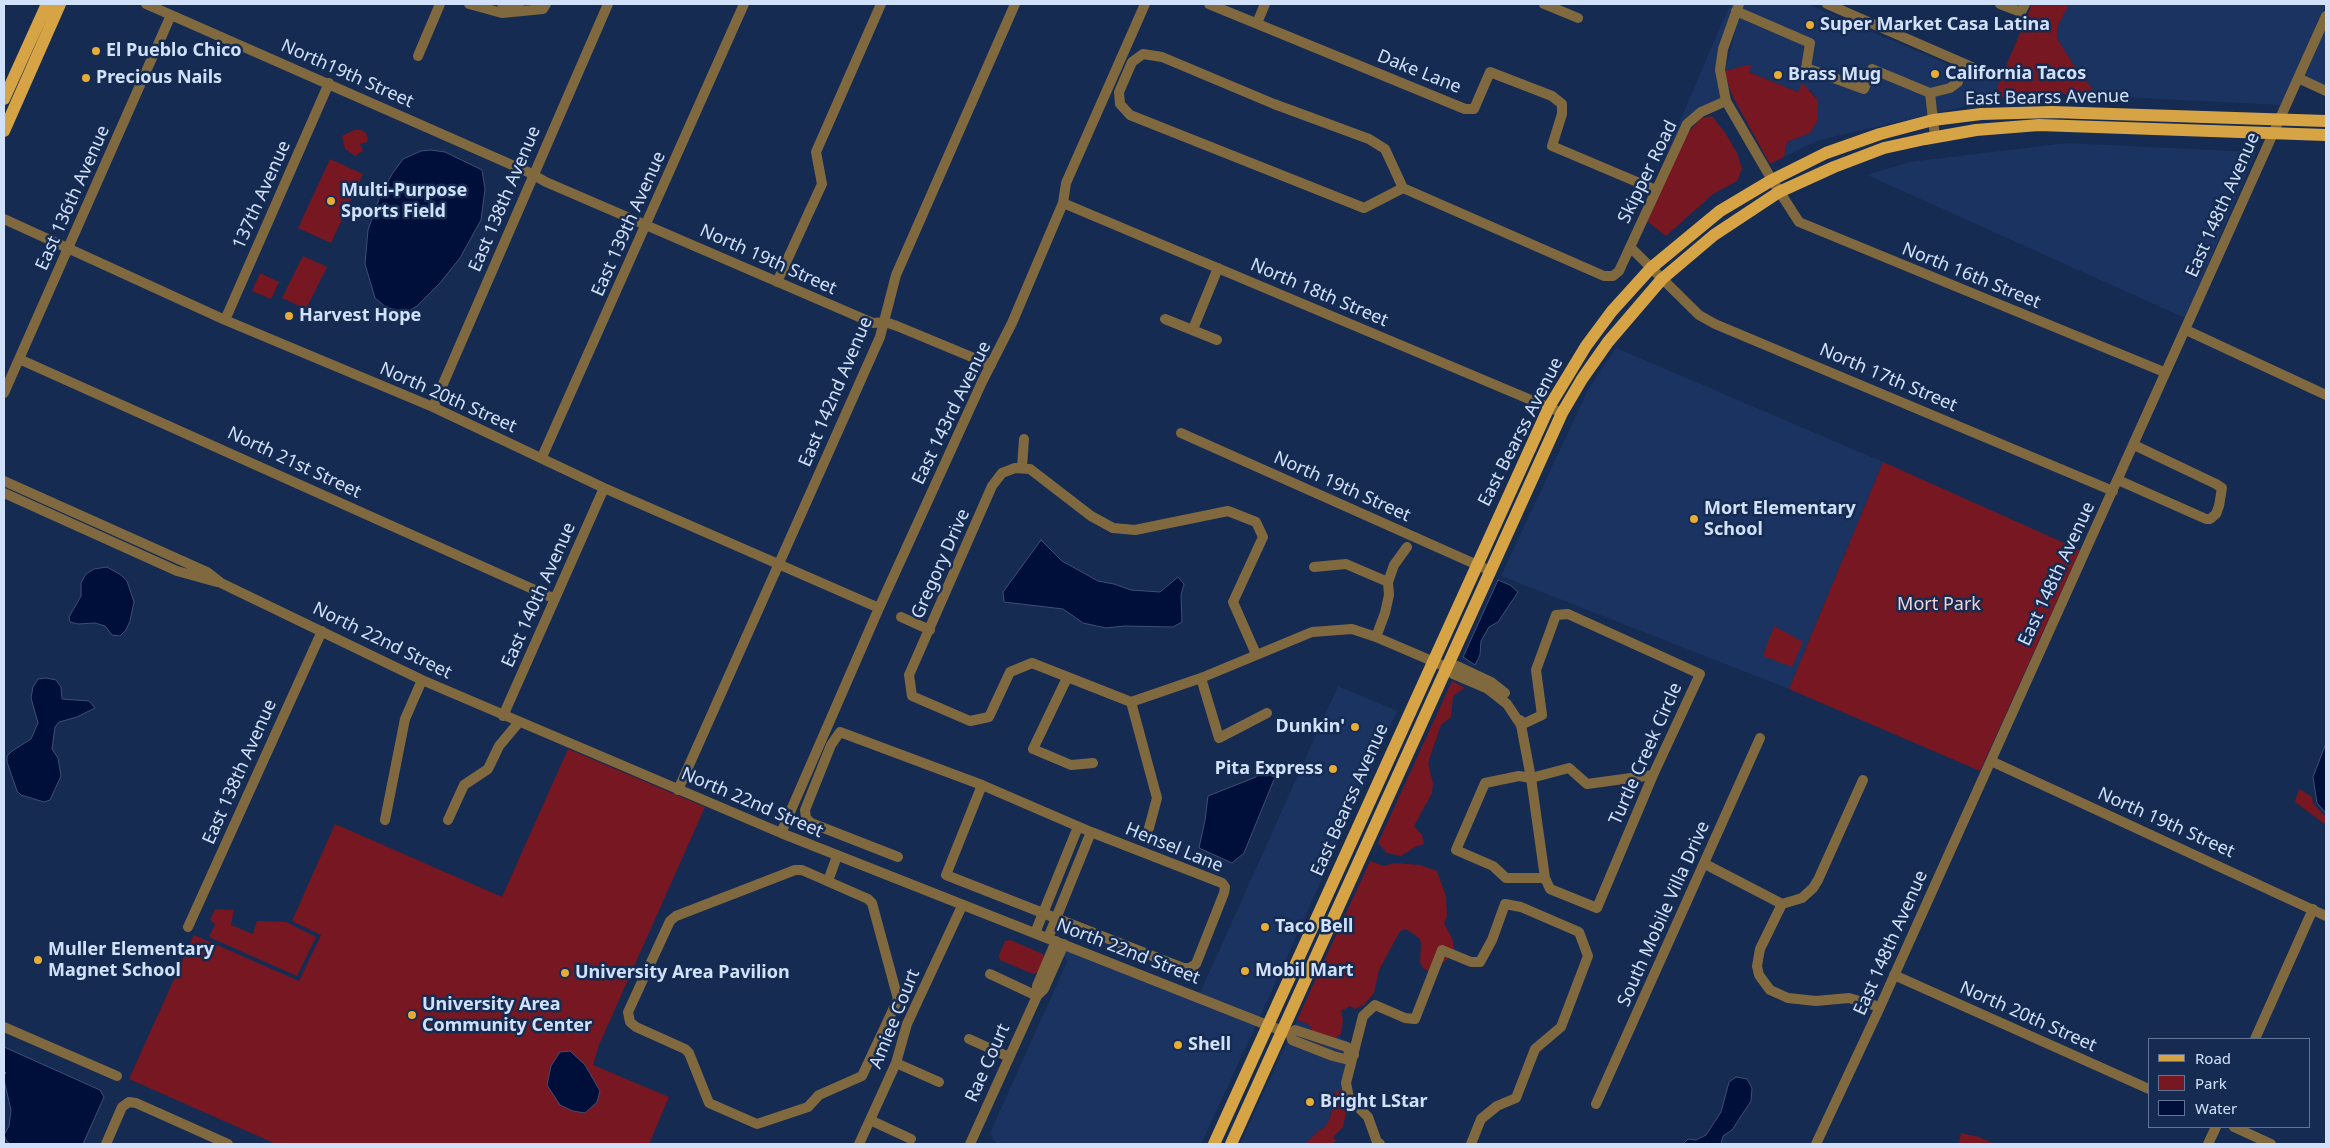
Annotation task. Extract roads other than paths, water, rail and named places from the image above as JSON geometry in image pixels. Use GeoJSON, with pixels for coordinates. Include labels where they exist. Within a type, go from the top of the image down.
{"type":"FeatureCollection","features":[{"type":"Feature","properties":{"kind":"main road"},"geometry":{"type":"LineString","coordinates":[[4,99],[47,4]]}},
{"type":"Feature","properties":{"kind":"main road"},"geometry":{"type":"LineString","coordinates":[[4,130],[60,4]]}},
{"type":"Feature","properties":{"kind":"main road","name":"East Bearss Avenue"},"geometry":{"type":"LineString","coordinates":[[1214,1144],[1549,407],[1586,346],[1612,311],[1651,268],[1720,211],[1772,180],[1826,153],[1880,134],[1933,120],[1981,114],[2052,112],[2326,121]]}},
{"type":"Feature","properties":{"kind":"main road","name":"East Bearss Avenue"},"geometry":{"type":"LineString","coordinates":[[1231,1144],[1286,1033],[1380,812],[1562,413],[1598,356],[1633,310],[1662,279],[1714,235],[1779,192],[1834,167],[1884,148],[1976,130],[2039,126],[2326,135]]}},
{"type":"Feature","properties":{"kind":"main road"},"geometry":{"type":"LineString","coordinates":[[1586,346],[1598,356]]}},
{"type":"Feature","properties":{"kind":"main road"},"geometry":{"type":"LineString","coordinates":[[1496,521],[1509,527]]}},
{"type":"Feature","properties":{"kind":"main road"},"geometry":{"type":"LineString","coordinates":[[1367,805],[1380,812]]}},
{"type":"Feature","properties":{"kind":"street","name":"North19th Street"},"geometry":{"type":"LineString","coordinates":[[146,4],[533,175]]}},
{"type":"Feature","properties":{"kind":"street"},"geometry":{"type":"LineString","coordinates":[[418,56],[440,4]]}},
{"type":"Feature","properties":{"kind":"street"},"geometry":{"type":"LineString","coordinates":[[469,4],[502,13],[543,9],[546,4]]}},
{"type":"Feature","properties":{"kind":"street"},"geometry":{"type":"LineString","coordinates":[[502,4],[515,6],[525,12]]}},
{"type":"Feature","properties":{"kind":"street","name":"East 138th Avenue"},"geometry":{"type":"LineString","coordinates":[[433,407],[608,4]]}},
{"type":"Feature","properties":{"kind":"street","name":"East 139th Avenue"},"geometry":{"type":"LineString","coordinates":[[542,457],[744,4]]}},
{"type":"Feature","properties":{"kind":"street"},"geometry":{"type":"LineString","coordinates":[[777,282],[822,184],[816,152],[881,4]]}},
{"type":"Feature","properties":{"kind":"street","name":"East 142nd Avenue"},"geometry":{"type":"LineString","coordinates":[[678,790],[880,337],[896,274],[1015,4]]}},
{"type":"Feature","properties":{"kind":"street","name":"East 143rd Avenue"},"geometry":{"type":"LineString","coordinates":[[780,833],[879,608],[982,382],[1012,323],[1063,203],[1066,182],[1145,4]]}},
{"type":"Feature","properties":{"kind":"street","name":"Dake Lane"},"geometry":{"type":"LineString","coordinates":[[1209,4],[1465,109],[1474,109],[1490,72],[1552,96],[1562,104],[1562,114],[1552,146],[1656,190]]}},
{"type":"Feature","properties":{"kind":"street"},"geometry":{"type":"LineString","coordinates":[[1234,14],[1238,4]]}},
{"type":"Feature","properties":{"kind":"street"},"geometry":{"type":"LineString","coordinates":[[1257,23],[1265,4]]}},
{"type":"Feature","properties":{"kind":"street"},"geometry":{"type":"LineString","coordinates":[[1544,4],[1578,18]]}},
{"type":"Feature","properties":{"kind":"street"},"geometry":{"type":"LineString","coordinates":[[1827,4],[1988,74]]}},
{"type":"Feature","properties":{"kind":"street"},"geometry":{"type":"LineString","coordinates":[[2000,4],[2023,8]]}},
{"type":"Feature","properties":{"kind":"street"},"geometry":{"type":"LineString","coordinates":[[1779,192],[1726,101],[1720,70],[1727,33],[1738,8],[1810,43],[1806,68],[1864,89],[1872,69],[1930,92],[1950,88],[1958,82]]}},
{"type":"Feature","properties":{"kind":"street","name":"East 136th Avenue"},"geometry":{"type":"LineString","coordinates":[[4,393],[171,15]]}},
{"type":"Feature","properties":{"kind":"street","name":"East 148th Avenue"},"geometry":{"type":"LineString","coordinates":[[1816,1144],[1880,1007],[2040,649],[2134,445],[2164,372],[2186,330],[2326,16]]}},
{"type":"Feature","properties":{"kind":"street"},"geometry":{"type":"LineString","coordinates":[[1143,54],[1162,57],[1274,104],[1369,139],[1385,149],[1403,188],[1364,208],[1130,115],[1120,104],[1119,92],[1132,62],[1143,54]]}},
{"type":"Feature","properties":{"kind":"street"},"geometry":{"type":"LineString","coordinates":[[2298,78],[2326,91]]}},
{"type":"Feature","properties":{"kind":"street","name":"137th Avenue"},"geometry":{"type":"LineString","coordinates":[[225,320],[329,84]]}},
{"type":"Feature","properties":{"kind":"street"},"geometry":{"type":"LineString","coordinates":[[1930,92],[1935,137]]}},
{"type":"Feature","properties":{"kind":"street","name":"Skipper Road"},"geometry":{"type":"LineString","coordinates":[[1403,188],[1604,276],[1613,276],[1619,271],[1686,124],[1700,112],[1726,101]]}},
{"type":"Feature","properties":{"kind":"street","name":"North 19th Street"},"geometry":{"type":"LineString","coordinates":[[533,175],[873,323],[884,322],[991,365]]}},
{"type":"Feature","properties":{"kind":"street","name":"North 16th Street"},"geometry":{"type":"LineString","coordinates":[[1779,192],[1795,218],[1807,227],[2164,372]]}},
{"type":"Feature","properties":{"kind":"street","name":"North 18th Street"},"geometry":{"type":"LineString","coordinates":[[1063,203],[1562,413]]}},
{"type":"Feature","properties":{"kind":"street","name":"North 20th Street"},"geometry":{"type":"LineString","coordinates":[[4,219],[225,320],[433,407],[604,488],[879,608]]}},
{"type":"Feature","properties":{"kind":"street","name":"Skipper Road"},"geometry":{"type":"LineString","coordinates":[[1630,247],[1662,279]]}},
{"type":"Feature","properties":{"kind":"street"},"geometry":{"type":"LineString","coordinates":[[1193,329],[1218,268]]}},
{"type":"Feature","properties":{"kind":"street","name":"North 17th Street"},"geometry":{"type":"LineString","coordinates":[[1662,279],[1699,315],[1715,324],[2113,491]]}},
{"type":"Feature","properties":{"kind":"street"},"geometry":{"type":"LineString","coordinates":[[1166,319],[1217,340]]}},
{"type":"Feature","properties":{"kind":"street"},"geometry":{"type":"LineString","coordinates":[[2186,330],[2326,395]]}},
{"type":"Feature","properties":{"kind":"street","name":"North 21st Street"},"geometry":{"type":"LineString","coordinates":[[20,358],[555,598]]}},
{"type":"Feature","properties":{"kind":"street","name":"North 19th Street"},"geometry":{"type":"LineString","coordinates":[[1181,433],[1490,570]]}},
{"type":"Feature","properties":{"kind":"street"},"geometry":{"type":"LineString","coordinates":[[1024,439],[1022,467],[1030,469],[1098,521],[1113,528],[1135,530],[1228,511],[1256,522],[1263,537],[1233,602],[1256,654]]}},
{"type":"Feature","properties":{"kind":"street"},"geometry":{"type":"LineString","coordinates":[[2118,480],[2206,519],[2210,519],[2216,514],[2222,488],[2134,445]]}},
{"type":"Feature","properties":{"kind":"street","name":"Gregory Drive"},"geometry":{"type":"LineString","coordinates":[[1022,467],[1008,470],[996,479],[909,675],[912,696],[970,721],[989,717],[1010,672],[1032,663],[1131,702]]}},
{"type":"Feature","properties":{"kind":"street","name":"North 22nd Street"},"geometry":{"type":"LineString","coordinates":[[4,481],[207,572],[221,583]]}},
{"type":"Feature","properties":{"kind":"street","name":"East 140th Avenue"},"geometry":{"type":"LineString","coordinates":[[503,716],[604,488]]}},
{"type":"Feature","properties":{"kind":"street","name":"North 22nd Street"},"geometry":{"type":"LineString","coordinates":[[4,493],[176,571],[221,583],[322,630],[422,680],[780,833],[1267,1025],[1286,1033],[1292,1040],[1333,1056],[1344,1059],[1352,1055]]}},
{"type":"Feature","properties":{"kind":"street"},"geometry":{"type":"LineString","coordinates":[[84,530],[96,528],[114,530]]}},
{"type":"Feature","properties":{"kind":"street"},"geometry":{"type":"LineString","coordinates":[[1376,637],[1385,613],[1389,595],[1388,582],[1394,565],[1407,547]]}},
{"type":"Feature","properties":{"kind":"street"},"geometry":{"type":"LineString","coordinates":[[165,554],[176,571]]}},
{"type":"Feature","properties":{"kind":"street"},"geometry":{"type":"LineString","coordinates":[[1314,567],[1346,564],[1388,582]]}},
{"type":"Feature","properties":{"kind":"street","name":"Turtle Creek Circle"},"geometry":{"type":"LineString","coordinates":[[1521,725],[1542,715],[1536,670],[1556,615],[1568,614],[1700,674],[1653,775],[1597,908],[1550,889],[1545,878]]}},
{"type":"Feature","properties":{"kind":"street"},"geometry":{"type":"LineString","coordinates":[[901,617],[930,630]]}},
{"type":"Feature","properties":{"kind":"street"},"geometry":{"type":"LineString","coordinates":[[1149,828],[1157,798],[1131,702],[1201,678],[1313,631],[1352,629],[1376,637],[1446,667],[1453,674],[1498,695],[1507,704],[1521,725],[1531,778],[1545,878],[1506,878],[1493,866],[1456,850],[1484,783],[1519,776],[1531,778],[1569,768],[1587,784],[1653,775]]}},
{"type":"Feature","properties":{"kind":"street","name":"East 138th Avenue"},"geometry":{"type":"LineString","coordinates":[[188,927],[322,630]]}},
{"type":"Feature","properties":{"kind":"street"},"geometry":{"type":"LineString","coordinates":[[1067,678],[1033,749],[1071,765],[1093,763]]}},
{"type":"Feature","properties":{"kind":"street"},"geometry":{"type":"LineString","coordinates":[[1201,678],[1219,738],[1267,713]]}},
{"type":"Feature","properties":{"kind":"street"},"geometry":{"type":"LineString","coordinates":[[386,820],[405,719],[422,680]]}},
{"type":"Feature","properties":{"kind":"street"},"geometry":{"type":"LineString","coordinates":[[448,820],[464,785],[488,769],[498,746],[519,722]]}},
{"type":"Feature","properties":{"kind":"street","name":"Hensel Lane"},"geometry":{"type":"LineString","coordinates":[[827,727],[982,785],[1078,827],[1222,883],[1225,887],[1224,893],[1196,964],[1190,968],[1183,968],[1056,920],[946,875],[982,785]]}},
{"type":"Feature","properties":{"kind":"street"},"geometry":{"type":"LineString","coordinates":[[840,732],[832,745],[805,810],[806,818],[810,823],[898,857]]}},
{"type":"Feature","properties":{"kind":"street","name":"South Mobile Villa Drive"},"geometry":{"type":"LineString","coordinates":[[1596,1104],[1760,738]]}},
{"type":"Feature","properties":{"kind":"street","name":"North 19th Street"},"geometry":{"type":"LineString","coordinates":[[1991,761],[2326,916]]}},
{"type":"Feature","properties":{"kind":"street"},"geometry":{"type":"LineString","coordinates":[[1705,864],[1782,904],[1802,898],[1813,888],[1863,780]]}},
{"type":"Feature","properties":{"kind":"street"},"geometry":{"type":"LineString","coordinates":[[1034,933],[1078,827]]}},
{"type":"Feature","properties":{"kind":"street"},"geometry":{"type":"LineString","coordinates":[[1056,920],[1091,832]]}},
{"type":"Feature","properties":{"kind":"street"},"geometry":{"type":"LineString","coordinates":[[828,882],[837,856]]}},
{"type":"Feature","properties":{"kind":"street"},"geometry":{"type":"LineString","coordinates":[[795,870],[802,870],[828,882],[868,899],[872,903],[896,994],[897,1005],[862,1076],[819,1095],[808,1107],[757,1124],[709,1103],[689,1053],[685,1049],[636,1027],[630,1022],[628,1012],[666,926],[676,916],[795,870]]}},
{"type":"Feature","properties":{"kind":"street"},"geometry":{"type":"LineString","coordinates":[[1380,1144],[1377,1142],[1368,1116],[1349,1098],[1346,1083],[1364,1016],[1376,1005],[1405,1018],[1414,1019],[1442,950],[1471,962],[1480,962],[1492,940],[1505,904],[1521,907],[1579,932],[1588,956],[1561,1027],[1535,1049],[1516,1098],[1496,1106],[1481,1119],[1471,1144]]}},
{"type":"Feature","properties":{"kind":"street"},"geometry":{"type":"LineString","coordinates":[[1782,904],[1757,957],[1760,975],[1770,990],[1788,998],[1803,1000],[1849,998],[1880,1007]]}},
{"type":"Feature","properties":{"kind":"street","name":"Amiee Court"},"geometry":{"type":"LineString","coordinates":[[859,1144],[896,1063],[906,1024],[962,906]]}},
{"type":"Feature","properties":{"kind":"street"},"geometry":{"type":"LineString","coordinates":[[2255,1038],[2313,909]]}},
{"type":"Feature","properties":{"kind":"street","name":"Rae Court"},"geometry":{"type":"LineString","coordinates":[[970,1144],[1037,996],[1037,986],[1056,941],[1056,920]]}},
{"type":"Feature","properties":{"kind":"street"},"geometry":{"type":"LineString","coordinates":[[990,974],[1037,996]]}},
{"type":"Feature","properties":{"kind":"street","name":"North 20th Street"},"geometry":{"type":"LineString","coordinates":[[1894,975],[2148,1089]]}},
{"type":"Feature","properties":{"kind":"street"},"geometry":{"type":"LineString","coordinates":[[4,1027],[117,1076]]}},
{"type":"Feature","properties":{"kind":"street"},"geometry":{"type":"LineString","coordinates":[[968,1039],[1009,1057]]}},
{"type":"Feature","properties":{"kind":"street"},"geometry":{"type":"LineString","coordinates":[[896,1063],[939,1082]]}},
{"type":"Feature","properties":{"kind":"street"},"geometry":{"type":"LineString","coordinates":[[106,1144],[122,1107],[128,1102],[136,1103],[228,1144]]}},
{"type":"Feature","properties":{"kind":"street"},"geometry":{"type":"LineString","coordinates":[[870,1120],[911,1139]]}},
{"type":"Feature","properties":{"kind":"street"},"geometry":{"type":"LineString","coordinates":[[2208,1144],[2216,1128]]}},
{"type":"Feature","properties":{"kind":"street"},"geometry":{"type":"LineString","coordinates":[[2236,1128],[2271,1144]]}},
{"type":"Feature","properties":{"kind":"water"},"geometry":{"type":"Polygon","coordinates":[[[421,151],[445,152],[482,170],[485,189],[481,220],[460,258],[440,283],[417,306],[407,312],[387,308],[375,298],[365,264],[368,230],[379,199],[392,174],[403,159],[421,151]]]}},
{"type":"Feature","properties":{"kind":"water"},"geometry":{"type":"Polygon","coordinates":[[[1041,540],[1062,561],[1098,581],[1131,590],[1160,592],[1178,577],[1184,584],[1181,595],[1182,622],[1173,627],[1124,626],[1106,628],[1083,623],[1063,609],[1004,602],[1003,592],[1041,540]]]}},
{"type":"Feature","properties":{"kind":"water"},"geometry":{"type":"Polygon","coordinates":[[[107,567],[127,581],[134,602],[130,621],[126,630],[120,636],[112,635],[105,626],[95,623],[78,624],[70,622],[69,617],[81,596],[81,583],[86,574],[94,569],[107,567]]]}},
{"type":"Feature","properties":{"kind":"water"},"geometry":{"type":"Polygon","coordinates":[[[1498,580],[1510,585],[1518,592],[1498,622],[1489,627],[1481,641],[1480,655],[1475,665],[1463,657],[1498,580]]]}},
{"type":"Feature","properties":{"kind":"water"},"geometry":{"type":"Polygon","coordinates":[[[38,679],[56,680],[61,687],[62,699],[89,701],[95,708],[77,717],[59,722],[55,727],[52,749],[58,758],[61,776],[50,800],[44,802],[21,795],[17,791],[7,762],[7,756],[31,739],[38,723],[31,698],[33,687],[38,679]]]}},
{"type":"Feature","properties":{"kind":"water"},"geometry":{"type":"Polygon","coordinates":[[[2326,743],[2326,813],[2317,803],[2313,777],[2326,743]]]}},
{"type":"Feature","properties":{"kind":"water"},"geometry":{"type":"Polygon","coordinates":[[[1259,771],[1275,777],[1244,853],[1232,863],[1199,848],[1208,796],[1256,777],[1259,771]]]}},
{"type":"Feature","properties":{"kind":"water"},"geometry":{"type":"Polygon","coordinates":[[[4,1047],[100,1090],[104,1097],[83,1144],[10,1144],[6,1140],[4,1135],[9,1126],[11,1110],[4,1080],[6,1073],[4,1071],[4,1047]]]}},
{"type":"Feature","properties":{"kind":"water"},"geometry":{"type":"Polygon","coordinates":[[[570,1051],[585,1065],[600,1091],[597,1102],[585,1113],[573,1111],[560,1105],[547,1085],[551,1066],[560,1052],[570,1051]]]}},
{"type":"Feature","properties":{"kind":"water"},"geometry":{"type":"Polygon","coordinates":[[[1736,1077],[1747,1079],[1752,1088],[1751,1101],[1732,1130],[1723,1136],[1721,1144],[1683,1144],[1688,1139],[1696,1140],[1706,1135],[1721,1112],[1729,1082],[1736,1077]]]}},
{"type":"Feature","properties":{"kind":"place","name":"Super Market Casa Latina"},"geometry":{"type":"Point","coordinates":[1810,25]}},
{"type":"Feature","properties":{"kind":"place","name":"El Pueblo Chico"},"geometry":{"type":"Point","coordinates":[96,51]}},
{"type":"Feature","properties":{"kind":"place","name":"California Tacos"},"geometry":{"type":"Point","coordinates":[1935,74]}},
{"type":"Feature","properties":{"kind":"place","name":"Brass Mug"},"geometry":{"type":"Point","coordinates":[1778,75]}},
{"type":"Feature","properties":{"kind":"place","name":"Precious Nails"},"geometry":{"type":"Point","coordinates":[86,78]}},
{"type":"Feature","properties":{"kind":"place","name":"Multi-Purpose Sports Field"},"geometry":{"type":"Point","coordinates":[331,201]}},
{"type":"Feature","properties":{"kind":"place","name":"Harvest Hope"},"geometry":{"type":"Point","coordinates":[289,316]}},
{"type":"Feature","properties":{"kind":"place","name":"Mort Elementary School"},"geometry":{"type":"Point","coordinates":[1694,519]}},
{"type":"Feature","properties":{"kind":"place","name":"Dunkin'"},"geometry":{"type":"Point","coordinates":[1355,727]}},
{"type":"Feature","properties":{"kind":"place","name":"Pita Express"},"geometry":{"type":"Point","coordinates":[1333,769]}},
{"type":"Feature","properties":{"kind":"place","name":"Taco Bell"},"geometry":{"type":"Point","coordinates":[1265,927]}},
{"type":"Feature","properties":{"kind":"place","name":"Muller Elementary Magnet School"},"geometry":{"type":"Point","coordinates":[38,960]}},
{"type":"Feature","properties":{"kind":"place","name":"Mobil Mart"},"geometry":{"type":"Point","coordinates":[1245,971]}},
{"type":"Feature","properties":{"kind":"place","name":"University Area Pavilion"},"geometry":{"type":"Point","coordinates":[565,973]}},
{"type":"Feature","properties":{"kind":"place","name":"University Area Community Center"},"geometry":{"type":"Point","coordinates":[412,1015]}},
{"type":"Feature","properties":{"kind":"place","name":"Shell"},"geometry":{"type":"Point","coordinates":[1178,1045]}},
{"type":"Feature","properties":{"kind":"place","name":"Bright LStar"},"geometry":{"type":"Point","coordinates":[1310,1102]}},
{"type":"Feature","properties":{"kind":"park label","name":"Mort Park"},"geometry":{"type":"Point","coordinates":[1939,605]}}]}
